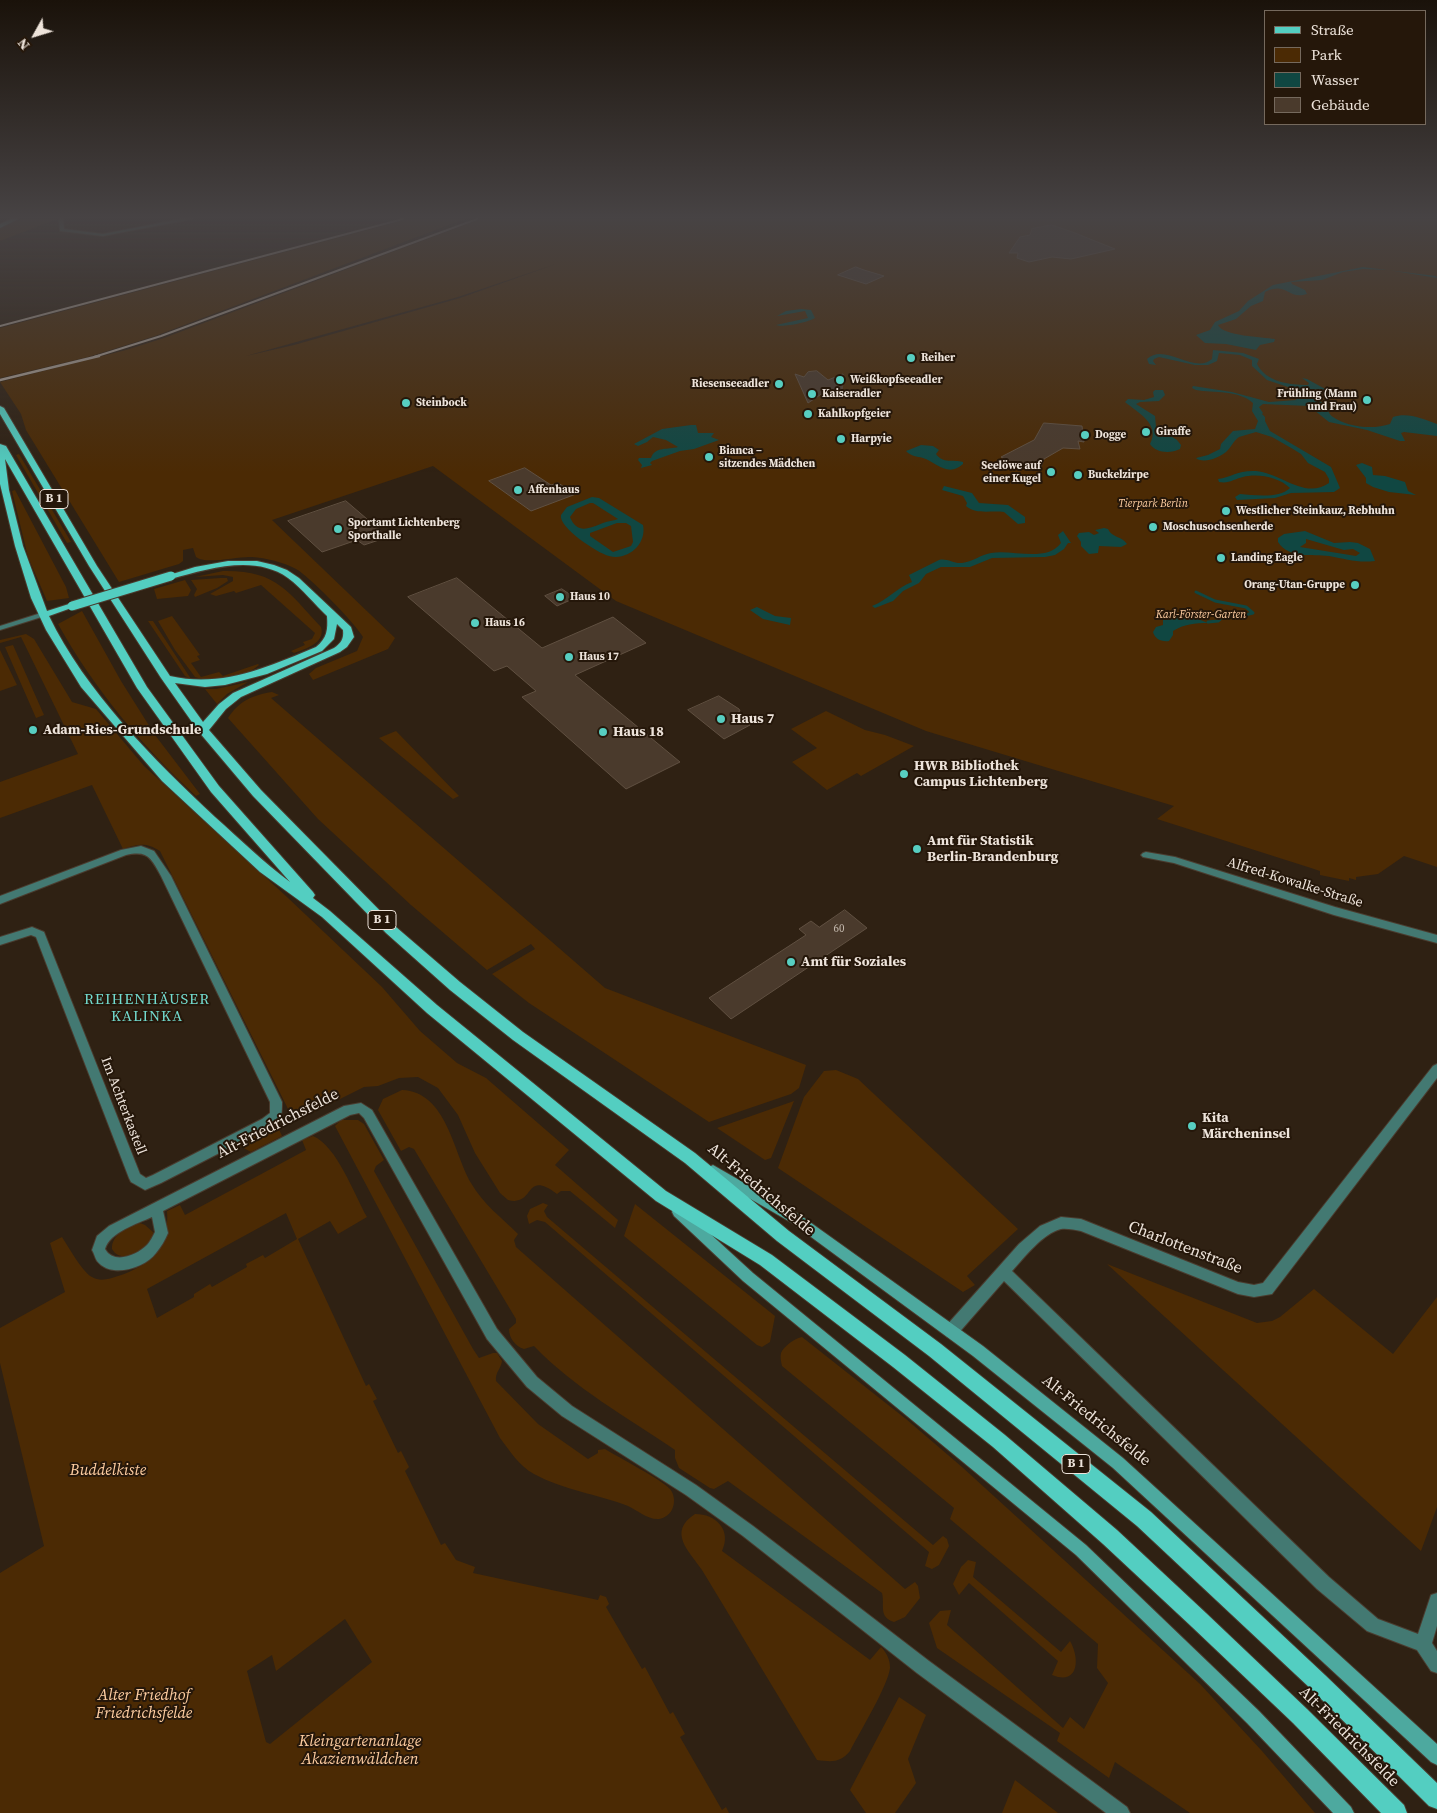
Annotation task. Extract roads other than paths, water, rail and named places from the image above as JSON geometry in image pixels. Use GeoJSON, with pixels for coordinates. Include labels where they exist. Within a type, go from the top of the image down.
{"type":"FeatureCollection","features":[{"type":"Feature","properties":{"kind":"main road","name":"B 1"},"geometry":{"type":"LineString","coordinates":[[0,408],[93,566],[166,678],[204,730],[257,792],[391,930],[456,986],[518,1036],[690,1158]]}},
{"type":"Feature","properties":{"kind":"main road","name":"B 1"},"geometry":{"type":"LineString","coordinates":[[1,444],[142,688],[215,789],[326,914],[432,1009],[661,1196]]}},
{"type":"Feature","properties":{"kind":"main road"},"geometry":{"type":"LineString","coordinates":[[1,444],[1,465],[5,490],[19,546],[36,598],[85,685],[166,778],[264,869],[326,914]]}},
{"type":"Feature","properties":{"kind":"main road"},"geometry":{"type":"LineString","coordinates":[[44,615],[184,572],[231,564],[257,564],[274,568],[292,577],[348,629],[349,637],[344,645],[330,654],[226,701],[204,730]]}},
{"type":"Feature","properties":{"kind":"main road"},"geometry":{"type":"LineString","coordinates":[[166,678],[179,682],[204,684],[220,684],[243,679],[319,650],[328,643],[333,631],[332,616]]}},
{"type":"Feature","properties":{"kind":"main road","name":"Alt-Friedrichsfelde"},"geometry":{"type":"LineString","coordinates":[[690,1158],[796,1219],[951,1331],[1118,1463],[1437,1756]]}},
{"type":"Feature","properties":{"kind":"main road","name":"Alt-Friedrichsfelde"},"geometry":{"type":"LineString","coordinates":[[690,1158],[783,1236],[935,1350],[1144,1520],[1318,1682],[1437,1798]]}},
{"type":"Feature","properties":{"kind":"main road"},"geometry":{"type":"LineString","coordinates":[[661,1196],[748,1277],[1080,1550],[1253,1717],[1344,1813]]}},
{"type":"Feature","properties":{"kind":"main road","name":"Alt-Friedrichsfelde"},"geometry":{"type":"LineString","coordinates":[[661,1196],[766,1260],[899,1361],[999,1441],[1192,1613],[1300,1716],[1396,1813]]}},
{"type":"Feature","properties":{"kind":"street"},"geometry":{"type":"LineString","coordinates":[[0,628],[44,615]]}},
{"type":"Feature","properties":{"kind":"street","name":"Alt-Friedrichsfelde"},"geometry":{"type":"LineString","coordinates":[[0,900],[124,852],[142,849],[153,854],[166,876],[276,1102],[276,1115]]}},
{"type":"Feature","properties":{"kind":"street","name":"Alfred-Kowalke-Straße"},"geometry":{"type":"LineString","coordinates":[[1146,855],[1175,860],[1334,911],[1437,939]]}},
{"type":"Feature","properties":{"kind":"street","name":"Im Achterkastell"},"geometry":{"type":"LineString","coordinates":[[0,941],[32,931],[40,935],[135,1178],[145,1184],[266,1123],[276,1115]]}},
{"type":"Feature","properties":{"kind":"street","name":"Charlottenstraße"},"geometry":{"type":"LineString","coordinates":[[951,1331],[1024,1248],[1044,1230],[1061,1223],[1074,1224],[1238,1288],[1254,1291],[1267,1288],[1437,1069]]}},
{"type":"Feature","properties":{"kind":"street","name":"Alt-Friedrichsfelde"},"geometry":{"type":"LineString","coordinates":[[156,1208],[162,1233],[151,1251],[128,1264],[110,1264],[102,1258],[99,1252],[99,1245],[103,1236],[156,1208],[348,1110],[360,1108],[368,1114],[492,1334],[532,1382],[567,1411],[691,1490],[748,1531],[923,1667],[1121,1813]]}},
{"type":"Feature","properties":{"kind":"street"},"geometry":{"type":"LineString","coordinates":[[1004,1272],[1323,1582],[1373,1625],[1422,1644],[1437,1665]]}},
{"type":"Feature","properties":{"kind":"street"},"geometry":{"type":"LineString","coordinates":[[1422,1644],[1437,1601]]}},
{"type":"Feature","properties":{"kind":"water"},"geometry":{"type":"Polygon","coordinates":[[[1246,304],[1257,304],[1251,306],[1236,319],[1218,325],[1221,329],[1235,334],[1275,339],[1274,342],[1260,345],[1256,350],[1226,344],[1205,343],[1196,335],[1210,330],[1215,322],[1239,311],[1246,304]]]}},
{"type":"Feature","properties":{"kind":"water"},"geometry":{"type":"Polygon","coordinates":[[[811,310],[815,318],[796,324],[776,325],[808,318],[805,311],[777,316],[786,311],[811,310]]]}},
{"type":"Feature","properties":{"kind":"water"},"geometry":{"type":"Polygon","coordinates":[[[1213,350],[1243,353],[1259,359],[1257,364],[1272,379],[1308,385],[1309,383],[1302,378],[1307,379],[1327,390],[1306,389],[1304,391],[1324,404],[1331,416],[1345,423],[1376,427],[1390,424],[1393,417],[1404,415],[1421,418],[1437,424],[1437,436],[1404,432],[1401,433],[1405,441],[1400,441],[1367,430],[1329,422],[1309,406],[1263,404],[1259,407],[1270,431],[1331,467],[1340,488],[1334,492],[1291,493],[1275,498],[1237,500],[1235,497],[1240,494],[1273,495],[1280,494],[1290,488],[1280,481],[1261,476],[1249,476],[1226,482],[1219,482],[1218,479],[1256,471],[1311,489],[1329,483],[1329,479],[1325,472],[1308,463],[1301,454],[1272,437],[1256,432],[1239,437],[1226,452],[1215,458],[1199,460],[1196,458],[1220,449],[1221,444],[1233,431],[1255,429],[1258,421],[1252,411],[1253,403],[1247,399],[1234,394],[1196,390],[1192,388],[1193,386],[1232,392],[1269,402],[1297,400],[1289,396],[1291,388],[1267,380],[1252,366],[1252,360],[1240,355],[1219,353],[1217,361],[1208,365],[1195,365],[1159,357],[1153,361],[1156,365],[1149,364],[1147,359],[1154,355],[1162,354],[1188,362],[1205,363],[1212,359],[1213,350]]]}},
{"type":"Feature","properties":{"kind":"water"},"geometry":{"type":"Polygon","coordinates":[[[1155,390],[1163,390],[1165,395],[1159,401],[1136,404],[1155,416],[1156,427],[1177,440],[1181,445],[1180,449],[1176,451],[1164,452],[1153,447],[1150,444],[1153,437],[1150,425],[1141,414],[1125,402],[1128,399],[1144,400],[1154,397],[1153,392],[1155,390]]]}},
{"type":"Feature","properties":{"kind":"water"},"geometry":{"type":"Polygon","coordinates":[[[696,425],[698,433],[714,433],[711,437],[719,440],[652,461],[650,463],[652,465],[641,468],[642,465],[638,460],[639,458],[651,458],[659,450],[678,447],[666,440],[653,437],[638,446],[634,444],[662,429],[696,425]]]}},
{"type":"Feature","properties":{"kind":"water"},"geometry":{"type":"Polygon","coordinates":[[[921,445],[933,446],[939,450],[936,454],[942,459],[959,461],[963,462],[963,464],[952,470],[942,468],[906,451],[921,445]]]}},
{"type":"Feature","properties":{"kind":"water"},"geometry":{"type":"Polygon","coordinates":[[[1362,463],[1372,467],[1373,475],[1385,476],[1405,482],[1408,491],[1416,495],[1389,492],[1366,483],[1366,478],[1356,465],[1362,463]]]}},
{"type":"Feature","properties":{"kind":"water"},"geometry":{"type":"Polygon","coordinates":[[[944,486],[972,493],[979,503],[1008,505],[1025,517],[1025,523],[1018,524],[1004,512],[970,509],[966,506],[967,503],[963,496],[942,490],[944,486]]]}},
{"type":"Feature","properties":{"kind":"water"},"geometry":{"type":"Polygon","coordinates":[[[592,497],[599,498],[643,525],[642,539],[635,550],[623,556],[616,557],[603,554],[579,539],[566,526],[561,515],[567,507],[592,497]],[[593,503],[576,509],[570,517],[576,526],[584,529],[618,519],[593,503]],[[617,523],[590,533],[590,536],[613,552],[631,546],[633,542],[631,526],[626,523],[617,523]]]}},
{"type":"Feature","properties":{"kind":"water"},"geometry":{"type":"Polygon","coordinates":[[[1104,528],[1127,544],[1121,547],[1099,546],[1098,553],[1089,554],[1081,546],[1077,536],[1079,533],[1089,532],[1094,535],[1099,533],[1095,530],[1104,528]]]}},
{"type":"Feature","properties":{"kind":"water"},"geometry":{"type":"Polygon","coordinates":[[[1063,531],[1071,543],[1068,543],[1064,549],[1055,555],[1045,557],[992,558],[970,567],[941,567],[926,574],[919,583],[903,591],[893,601],[875,608],[872,606],[912,582],[909,575],[939,560],[962,563],[991,553],[1038,554],[1047,552],[1055,549],[1061,543],[1058,535],[1063,531]]]}},
{"type":"Feature","properties":{"kind":"water"},"geometry":{"type":"Polygon","coordinates":[[[1305,531],[1334,543],[1358,543],[1370,549],[1375,561],[1357,561],[1294,553],[1288,551],[1278,542],[1278,538],[1284,534],[1305,531]],[[1306,539],[1306,543],[1300,547],[1356,556],[1360,553],[1353,549],[1344,550],[1306,539]]]}},
{"type":"Feature","properties":{"kind":"water"},"geometry":{"type":"Polygon","coordinates":[[[757,607],[775,616],[791,618],[790,625],[763,619],[750,610],[757,607]]]}},
{"type":"Feature","properties":{"kind":"water"},"geometry":{"type":"Polygon","coordinates":[[[1175,614],[1188,615],[1208,623],[1190,624],[1181,627],[1173,631],[1169,641],[1157,638],[1153,632],[1156,627],[1163,625],[1163,618],[1175,614]]]}},
{"type":"Feature","properties":{"kind":"waterway"},"geometry":{"type":"LineString","coordinates":[[1196,592],[1215,601],[1246,607],[1253,613],[1237,617],[1224,616],[1218,621],[1208,622]]}},
{"type":"Feature","properties":{"kind":"railway"},"geometry":{"type":"LineString","coordinates":[[0,326],[84,304]]}},
{"type":"Feature","properties":{"kind":"railway"},"geometry":{"type":"LineString","coordinates":[[94,357],[161,336],[248,304]]}},
{"type":"Feature","properties":{"kind":"railway"},"geometry":{"type":"LineString","coordinates":[[0,380],[99,356]]}},
{"type":"Feature","properties":{"kind":"place","name":"Reiher"},"geometry":{"type":"Point","coordinates":[911,358]}},
{"type":"Feature","properties":{"kind":"place","name":"Weißkopfseeadler"},"geometry":{"type":"Point","coordinates":[840,380]}},
{"type":"Feature","properties":{"kind":"place","name":"Riesenseeadler"},"geometry":{"type":"Point","coordinates":[779,384]}},
{"type":"Feature","properties":{"kind":"place","name":"Kaiseradler"},"geometry":{"type":"Point","coordinates":[812,394]}},
{"type":"Feature","properties":{"kind":"place","name":"Frühling (Mann und Frau)"},"geometry":{"type":"Point","coordinates":[1367,400]}},
{"type":"Feature","properties":{"kind":"place","name":"Steinbock"},"geometry":{"type":"Point","coordinates":[406,403]}},
{"type":"Feature","properties":{"kind":"place","name":"Kahlkopfgeier"},"geometry":{"type":"Point","coordinates":[808,414]}},
{"type":"Feature","properties":{"kind":"place","name":"Giraffe"},"geometry":{"type":"Point","coordinates":[1146,432]}},
{"type":"Feature","properties":{"kind":"place","name":"Dogge"},"geometry":{"type":"Point","coordinates":[1085,435]}},
{"type":"Feature","properties":{"kind":"place","name":"Harpyie"},"geometry":{"type":"Point","coordinates":[841,439]}},
{"type":"Feature","properties":{"kind":"place","name":"Bianca – sitzendes Mädchen"},"geometry":{"type":"Point","coordinates":[709,457]}},
{"type":"Feature","properties":{"kind":"place","name":"Seelöwe auf einer Kugel"},"geometry":{"type":"Point","coordinates":[1051,472]}},
{"type":"Feature","properties":{"kind":"place","name":"Buckelzirpe"},"geometry":{"type":"Point","coordinates":[1078,475]}},
{"type":"Feature","properties":{"kind":"place","name":"Affenhaus"},"geometry":{"type":"Point","coordinates":[518,490]}},
{"type":"Feature","properties":{"kind":"place","name":"Westlicher Steinkauz, Rebhuhn"},"geometry":{"type":"Point","coordinates":[1226,511]}},
{"type":"Feature","properties":{"kind":"place","name":"Moschusochsenherde"},"geometry":{"type":"Point","coordinates":[1153,527]}},
{"type":"Feature","properties":{"kind":"place","name":"Sportamt Lichtenberg Sporthalle"},"geometry":{"type":"Point","coordinates":[338,529]}},
{"type":"Feature","properties":{"kind":"place","name":"Landing Eagle"},"geometry":{"type":"Point","coordinates":[1221,558]}},
{"type":"Feature","properties":{"kind":"place","name":"Orang-Utan-Gruppe"},"geometry":{"type":"Point","coordinates":[1355,585]}},
{"type":"Feature","properties":{"kind":"place","name":"Haus 10"},"geometry":{"type":"Point","coordinates":[560,597]}},
{"type":"Feature","properties":{"kind":"place","name":"Haus 16"},"geometry":{"type":"Point","coordinates":[475,623]}},
{"type":"Feature","properties":{"kind":"place","name":"Haus 17"},"geometry":{"type":"Point","coordinates":[569,657]}},
{"type":"Feature","properties":{"kind":"place","name":"Haus 7"},"geometry":{"type":"Point","coordinates":[721,719]}},
{"type":"Feature","properties":{"kind":"place","name":"Adam-Ries-Grundschule"},"geometry":{"type":"Point","coordinates":[33,730]}},
{"type":"Feature","properties":{"kind":"place","name":"Haus 18"},"geometry":{"type":"Point","coordinates":[603,732]}},
{"type":"Feature","properties":{"kind":"place","name":"HWR Bibliothek Campus Lichtenberg"},"geometry":{"type":"Point","coordinates":[904,774]}},
{"type":"Feature","properties":{"kind":"place","name":"Amt für Statistik Berlin-Brandenburg"},"geometry":{"type":"Point","coordinates":[917,849]}},
{"type":"Feature","properties":{"kind":"place","name":"Amt für Soziales"},"geometry":{"type":"Point","coordinates":[791,962]}},
{"type":"Feature","properties":{"kind":"place","name":"Kita Märcheninsel"},"geometry":{"type":"Point","coordinates":[1192,1126]}},
{"type":"Feature","properties":{"kind":"district","name":"REIHENHÄUSER KALINKA"},"geometry":{"type":"Point","coordinates":[147,1008]}},
{"type":"Feature","properties":{"kind":"park label","name":"Tierpark Berlin"},"geometry":{"type":"Point","coordinates":[1153,504]}},
{"type":"Feature","properties":{"kind":"park label","name":"Karl-Förster-Garten"},"geometry":{"type":"Point","coordinates":[1201,615]}},
{"type":"Feature","properties":{"kind":"park label","name":"Buddelkiste"},"geometry":{"type":"Point","coordinates":[108,1471]}},
{"type":"Feature","properties":{"kind":"park label","name":"Alter Friedhof Friedrichsfelde"},"geometry":{"type":"Point","coordinates":[144,1705]}},
{"type":"Feature","properties":{"kind":"park label","name":"Kleingartenanlage Akazienwäldchen"},"geometry":{"type":"Point","coordinates":[360,1751]}}]}
